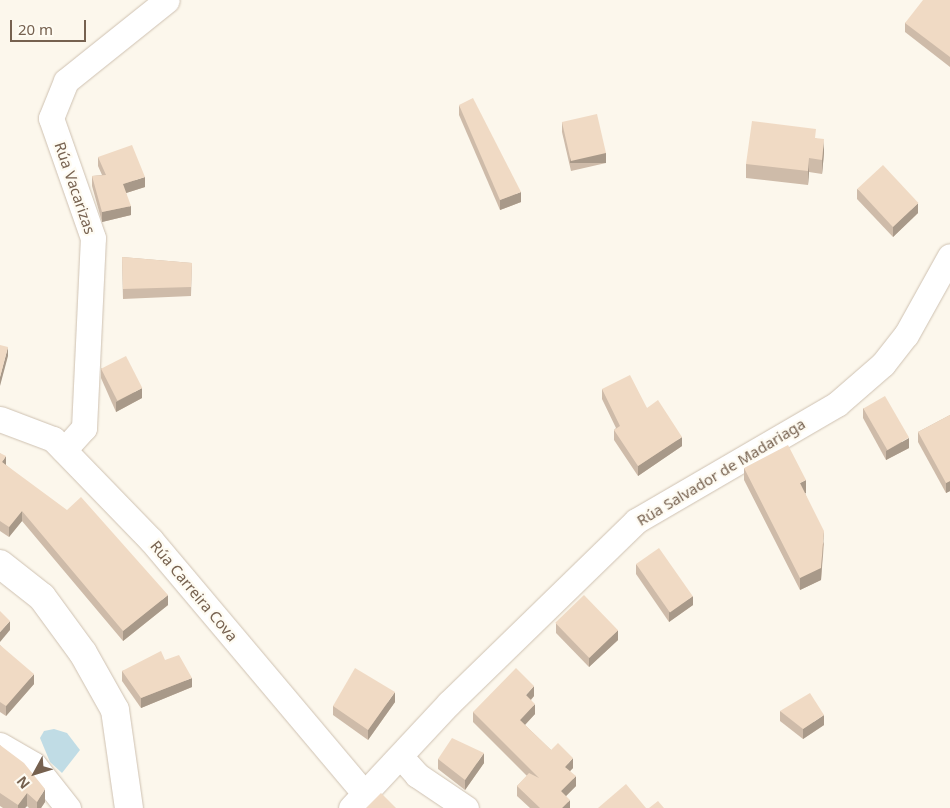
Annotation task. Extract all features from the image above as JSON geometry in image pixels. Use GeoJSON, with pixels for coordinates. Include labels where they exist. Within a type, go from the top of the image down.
{"type":"FeatureCollection","features":[{"type":"Feature","properties":{"kind":"street","name":"Rúa Vacarizas"},"geometry":{"type":"LineString","coordinates":[[64,450],[84,428],[93,238],[50,118],[66,81],[167,0]]}},
{"type":"Feature","properties":{"kind":"street","name":"Rúa Salvador de Madariaga"},"geometry":{"type":"LineString","coordinates":[[358,801],[449,703],[636,521],[837,404],[883,364],[906,334],[950,256]]}},
{"type":"Feature","properties":{"kind":"street","name":"Rúa Carreira Cova"},"geometry":{"type":"LineString","coordinates":[[0,419],[53,439],[151,540],[358,801]]}},
{"type":"Feature","properties":{"kind":"street"},"geometry":{"type":"LineString","coordinates":[[0,564],[42,597],[83,652],[114,710],[129,808]]}},
{"type":"Feature","properties":{"kind":"street"},"geometry":{"type":"LineString","coordinates":[[0,745],[34,766],[68,808]]}},
{"type":"Feature","properties":{"kind":"street"},"geometry":{"type":"LineString","coordinates":[[400,757],[417,775],[466,808]]}},
{"type":"Feature","properties":{"kind":"water"},"geometry":{"type":"Polygon","coordinates":[[[54,729],[67,733],[80,750],[62,773],[50,762],[40,738],[44,731],[54,729]]]}},
{"type":"Feature","properties":{"kind":"building"},"geometry":{"type":"Polygon","coordinates":[[[923,0],[950,0],[950,57],[905,23],[923,0]]]}},
{"type":"Feature","properties":{"kind":"building"},"geometry":{"type":"Polygon","coordinates":[[[473,98],[521,192],[500,200],[459,105],[473,98]]]}},
{"type":"Feature","properties":{"kind":"building"},"geometry":{"type":"Polygon","coordinates":[[[597,114],[606,153],[571,161],[562,122],[597,114]]]}},
{"type":"Feature","properties":{"kind":"building"},"geometry":{"type":"Polygon","coordinates":[[[752,121],[816,129],[815,138],[824,139],[822,160],[809,158],[808,171],[746,164],[752,121]]]}},
{"type":"Feature","properties":{"kind":"building"},"geometry":{"type":"Polygon","coordinates":[[[132,145],[145,177],[123,184],[131,206],[102,212],[92,176],[106,175],[98,157],[132,145]]]}},
{"type":"Feature","properties":{"kind":"building"},"geometry":{"type":"Polygon","coordinates":[[[883,165],[918,203],[893,227],[857,189],[883,165]]]}},
{"type":"Feature","properties":{"kind":"building"},"geometry":{"type":"Polygon","coordinates":[[[122,257],[192,263],[191,287],[123,289],[122,257]]]}},
{"type":"Feature","properties":{"kind":"building"},"geometry":{"type":"Polygon","coordinates":[[[0,345],[8,347],[0,377],[0,345]]]}},
{"type":"Feature","properties":{"kind":"building"},"geometry":{"type":"Polygon","coordinates":[[[126,356],[142,388],[117,401],[101,369],[126,356]]]}},
{"type":"Feature","properties":{"kind":"building"},"geometry":{"type":"Polygon","coordinates":[[[630,375],[647,408],[658,400],[682,437],[638,466],[614,430],[620,426],[602,389],[630,375]]]}},
{"type":"Feature","properties":{"kind":"building"},"geometry":{"type":"Polygon","coordinates":[[[885,396],[909,438],[887,450],[863,408],[885,396]]]}},
{"type":"Feature","properties":{"kind":"building"},"geometry":{"type":"Polygon","coordinates":[[[950,415],[950,481],[946,483],[918,432],[950,415]]]}},
{"type":"Feature","properties":{"kind":"building"},"geometry":{"type":"Polygon","coordinates":[[[788,445],[806,480],[800,483],[824,531],[821,568],[800,578],[744,468],[788,445]]]}},
{"type":"Feature","properties":{"kind":"building"},"geometry":{"type":"Polygon","coordinates":[[[0,453],[6,456],[2,462],[67,510],[81,497],[168,595],[123,631],[22,511],[9,527],[0,521],[0,453]]]}},
{"type":"Feature","properties":{"kind":"building"},"geometry":{"type":"Polygon","coordinates":[[[659,548],[693,596],[670,612],[636,564],[659,548]]]}},
{"type":"Feature","properties":{"kind":"building"},"geometry":{"type":"Polygon","coordinates":[[[584,595],[618,630],[589,658],[555,623],[584,595]]]}},
{"type":"Feature","properties":{"kind":"building"},"geometry":{"type":"Polygon","coordinates":[[[0,611],[10,621],[0,632],[0,611]]]}},
{"type":"Feature","properties":{"kind":"building"},"geometry":{"type":"Polygon","coordinates":[[[0,645],[34,674],[6,706],[0,702],[0,645]]]}},
{"type":"Feature","properties":{"kind":"building"},"geometry":{"type":"Polygon","coordinates":[[[161,651],[165,660],[179,655],[192,678],[141,698],[122,671],[161,651]]]}},
{"type":"Feature","properties":{"kind":"building"},"geometry":{"type":"Polygon","coordinates":[[[355,668],[395,692],[368,730],[333,706],[355,668]]]}},
{"type":"Feature","properties":{"kind":"building"},"geometry":{"type":"Polygon","coordinates":[[[516,668],[534,686],[526,695],[535,704],[520,720],[551,750],[558,743],[573,758],[565,767],[576,776],[561,791],[570,800],[562,808],[540,808],[517,786],[529,773],[539,778],[473,712],[516,668]]]}},
{"type":"Feature","properties":{"kind":"building"},"geometry":{"type":"Polygon","coordinates":[[[810,693],[824,715],[803,729],[780,711],[810,693]]]}},
{"type":"Feature","properties":{"kind":"building"},"geometry":{"type":"Polygon","coordinates":[[[452,738],[484,753],[465,780],[438,759],[452,738]]]}},
{"type":"Feature","properties":{"kind":"building"},"geometry":{"type":"Polygon","coordinates":[[[0,745],[24,763],[45,789],[37,802],[27,793],[18,805],[0,793],[0,745]]]}},
{"type":"Feature","properties":{"kind":"building"},"geometry":{"type":"Polygon","coordinates":[[[626,784],[646,808],[598,808],[626,784]]]}},
{"type":"Feature","properties":{"kind":"building"},"geometry":{"type":"Polygon","coordinates":[[[381,793],[396,808],[366,808],[381,793]]]}},
{"type":"Feature","properties":{"kind":"building"},"geometry":{"type":"Polygon","coordinates":[[[658,801],[664,808],[649,808],[658,801]]]}}]}
